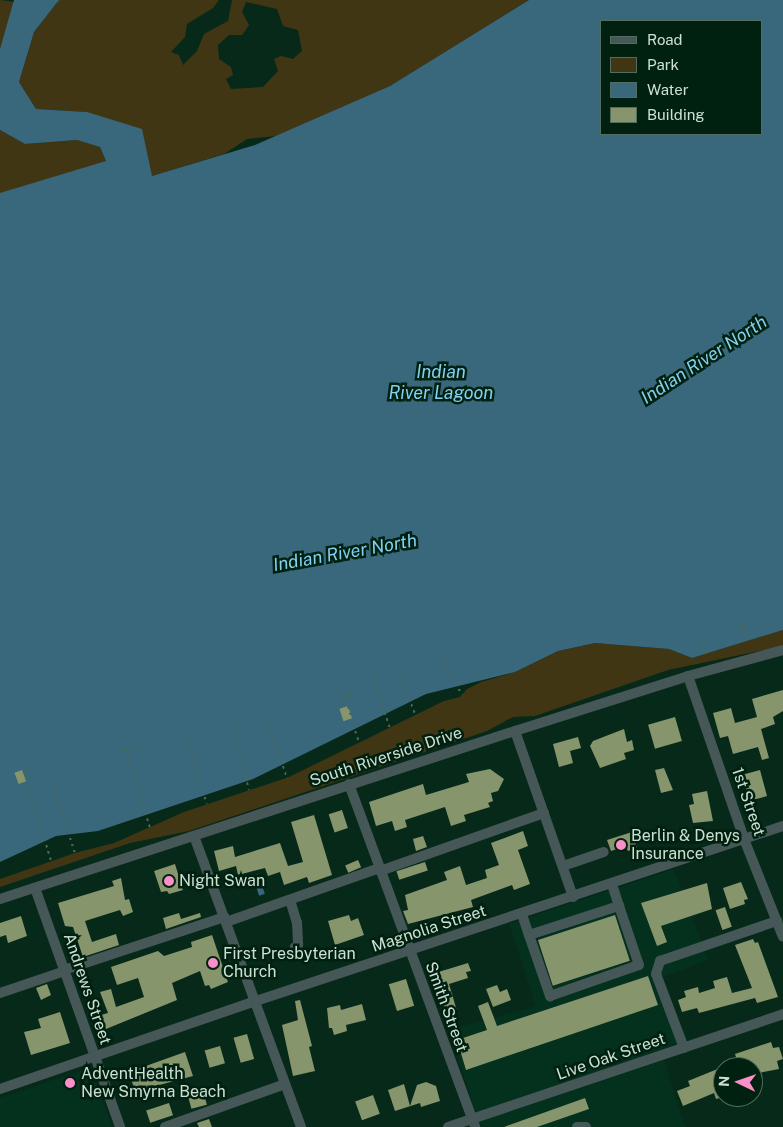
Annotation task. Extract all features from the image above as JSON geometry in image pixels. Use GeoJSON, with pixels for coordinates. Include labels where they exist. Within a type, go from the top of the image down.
{"type":"FeatureCollection","features":[{"type":"Feature","properties":{"kind":"street","name":"South Riverside Drive"},"geometry":{"type":"LineString","coordinates":[[0,899],[515,731],[688,676],[783,650]]}},
{"type":"Feature","properties":{"kind":"street","name":"1st Street"},"geometry":{"type":"LineString","coordinates":[[688,676],[744,839],[779,922],[783,937]]}},
{"type":"Feature","properties":{"kind":"street"},"geometry":{"type":"LineString","coordinates":[[515,731],[573,897]]}},
{"type":"Feature","properties":{"kind":"street","name":"Smith Street"},"geometry":{"type":"LineString","coordinates":[[349,784],[473,1123]]}},
{"type":"Feature","properties":{"kind":"street"},"geometry":{"type":"LineString","coordinates":[[0,993],[64,970],[290,900],[544,813]]}},
{"type":"Feature","properties":{"kind":"street","name":"Magnolia Street"},"geometry":{"type":"LineString","coordinates":[[0,1090],[256,1001],[783,826]]}},
{"type":"Feature","properties":{"kind":"street"},"geometry":{"type":"LineString","coordinates":[[194,836],[256,1001],[300,1127]]}},
{"type":"Feature","properties":{"kind":"street"},"geometry":{"type":"LineString","coordinates":[[562,866],[604,852]]}},
{"type":"Feature","properties":{"kind":"street"},"geometry":{"type":"LineString","coordinates":[[522,914],[550,996],[639,965],[612,884]]}},
{"type":"Feature","properties":{"kind":"street","name":"Andrews Street"},"geometry":{"type":"LineString","coordinates":[[35,888],[120,1127]]}},
{"type":"Feature","properties":{"kind":"street"},"geometry":{"type":"LineString","coordinates":[[290,900],[297,923],[298,945],[295,947]]}},
{"type":"Feature","properties":{"kind":"street"},"geometry":{"type":"LineString","coordinates":[[529,935],[619,906]]}},
{"type":"Feature","properties":{"kind":"street"},"geometry":{"type":"LineString","coordinates":[[684,1048],[656,974],[660,961],[779,922]]}},
{"type":"Feature","properties":{"kind":"street","name":"Live Oak Street"},"geometry":{"type":"LineString","coordinates":[[448,1127],[473,1123],[783,1014]]}},
{"type":"Feature","properties":{"kind":"street"},"geometry":{"type":"LineString","coordinates":[[165,1127],[285,1084]]}},
{"type":"Feature","properties":{"kind":"street"},"geometry":{"type":"LineString","coordinates":[[577,1127],[586,1127]]}},
{"type":"Feature","properties":{"kind":"path"},"geometry":{"type":"LineString","coordinates":[[734,627],[742,624],[750,640]]}},
{"type":"Feature","properties":{"kind":"path"},"geometry":{"type":"LineString","coordinates":[[699,633],[706,654]]}},
{"type":"Feature","properties":{"kind":"path"},"geometry":{"type":"LineString","coordinates":[[444,660],[462,695]]}},
{"type":"Feature","properties":{"kind":"path"},"geometry":{"type":"LineString","coordinates":[[378,673],[373,676],[390,728]]}},
{"type":"Feature","properties":{"kind":"path"},"geometry":{"type":"LineString","coordinates":[[402,680],[416,716]]}},
{"type":"Feature","properties":{"kind":"path"},"geometry":{"type":"LineString","coordinates":[[346,684],[349,694],[346,700]]}},
{"type":"Feature","properties":{"kind":"path"},"geometry":{"type":"LineString","coordinates":[[338,686],[341,697],[346,700],[359,743]]}},
{"type":"Feature","properties":{"kind":"path"},"geometry":{"type":"LineString","coordinates":[[266,717],[287,778]]}},
{"type":"Feature","properties":{"kind":"path"},"geometry":{"type":"LineString","coordinates":[[238,724],[232,726],[249,790]]}},
{"type":"Feature","properties":{"kind":"path"},"geometry":{"type":"LineString","coordinates":[[196,731],[184,735],[207,804]]}},
{"type":"Feature","properties":{"kind":"path"},"geometry":{"type":"LineString","coordinates":[[117,753],[138,745]]}},
{"type":"Feature","properties":{"kind":"path"},"geometry":{"type":"LineString","coordinates":[[126,750],[150,828]]}},
{"type":"Feature","properties":{"kind":"path"},"geometry":{"type":"LineString","coordinates":[[25,770],[52,861]]}},
{"type":"Feature","properties":{"kind":"path"},"geometry":{"type":"LineString","coordinates":[[52,782],[75,852]]}},
{"type":"Feature","properties":{"kind":"shaded area"},"geometry":{"type":"Polygon","coordinates":[[[674,869],[708,960],[661,978],[684,1042],[476,1112],[449,1030],[536,1006],[509,924],[674,869]]]}},
{"type":"Feature","properties":{"kind":"shaded area"},"geometry":{"type":"Polygon","coordinates":[[[664,1060],[685,1127],[481,1127],[479,1122],[664,1060]]]}},
{"type":"Feature","properties":{"kind":"shaded area","name":"AdventHealth New Smyrna Beach"},"geometry":{"type":"Polygon","coordinates":[[[89,1068],[113,1127],[0,1127],[0,1098],[89,1068]]]}},
{"type":"Feature","properties":{"kind":"green space"},"geometry":{"type":"Polygon","coordinates":[[[0,0],[15,2],[0,49],[0,0]]]}},
{"type":"Feature","properties":{"kind":"green space"},"geometry":{"type":"Polygon","coordinates":[[[59,0],[219,0],[213,8],[187,24],[185,37],[171,52],[179,55],[183,65],[197,51],[204,34],[228,21],[232,0],[529,0],[390,86],[277,136],[247,139],[224,154],[152,176],[87,112],[36,109],[19,82],[34,32],[59,0]],[[246,2],[242,12],[249,25],[242,35],[229,35],[218,45],[219,59],[231,67],[233,75],[226,79],[231,89],[263,87],[278,71],[274,59],[281,56],[293,59],[302,51],[298,30],[283,26],[277,9],[246,2]]]}},
{"type":"Feature","properties":{"kind":"green space"},"geometry":{"type":"Polygon","coordinates":[[[0,130],[25,144],[77,140],[100,147],[106,161],[85,171],[74,171],[0,194],[0,130]]]}},
{"type":"Feature","properties":{"kind":"green space"},"geometry":{"type":"Polygon","coordinates":[[[783,630],[783,646],[668,670],[535,716],[513,717],[487,731],[189,831],[130,843],[0,887],[0,879],[75,853],[114,843],[184,812],[289,777],[444,701],[460,697],[467,689],[481,682],[515,672],[558,651],[595,643],[669,649],[692,658],[783,630]]]}},
{"type":"Feature","properties":{"kind":"water","name":"Indian River Lagoon"},"geometry":{"type":"Polygon","coordinates":[[[14,0],[59,0],[34,32],[19,82],[36,109],[87,112],[142,129],[152,176],[255,145],[390,86],[529,0],[783,0],[783,630],[692,658],[669,649],[595,643],[558,651],[515,672],[426,694],[253,779],[98,831],[56,836],[0,862],[0,193],[106,161],[100,147],[77,140],[25,144],[0,130],[0,49],[14,0]]]}},
{"type":"Feature","properties":{"kind":"water"},"geometry":{"type":"Polygon","coordinates":[[[258,874],[265,894],[259,896],[252,876],[258,874]]]}},
{"type":"Feature","properties":{"kind":"building"},"geometry":{"type":"Polygon","coordinates":[[[783,690],[783,711],[773,717],[775,724],[761,729],[769,758],[762,760],[758,747],[733,754],[728,736],[720,738],[713,713],[731,708],[735,723],[757,717],[752,699],[783,690]]]}},
{"type":"Feature","properties":{"kind":"building"},"geometry":{"type":"Polygon","coordinates":[[[348,706],[352,718],[343,721],[339,709],[348,706]]]}},
{"type":"Feature","properties":{"kind":"building"},"geometry":{"type":"Polygon","coordinates":[[[675,717],[682,741],[655,749],[648,725],[675,717]]]}},
{"type":"Feature","properties":{"kind":"building"},"geometry":{"type":"Polygon","coordinates":[[[624,729],[627,742],[632,740],[634,750],[624,753],[626,759],[600,768],[590,746],[593,741],[624,729]]]}},
{"type":"Feature","properties":{"kind":"building"},"geometry":{"type":"Polygon","coordinates":[[[578,737],[581,748],[570,751],[573,763],[559,767],[553,744],[578,737]]]}},
{"type":"Feature","properties":{"kind":"building"},"geometry":{"type":"Polygon","coordinates":[[[664,768],[673,790],[661,793],[655,770],[664,768]]]}},
{"type":"Feature","properties":{"kind":"building"},"geometry":{"type":"Polygon","coordinates":[[[490,769],[504,779],[498,791],[491,793],[493,801],[488,803],[490,807],[464,815],[466,821],[451,826],[445,807],[405,820],[407,827],[395,831],[392,821],[376,826],[369,802],[423,784],[426,795],[469,782],[466,774],[490,769]]]}},
{"type":"Feature","properties":{"kind":"building"},"geometry":{"type":"Polygon","coordinates":[[[22,770],[26,781],[19,784],[14,773],[22,770]]]}},
{"type":"Feature","properties":{"kind":"building"},"geometry":{"type":"Polygon","coordinates":[[[760,770],[767,796],[750,801],[743,775],[760,770]]]}},
{"type":"Feature","properties":{"kind":"building"},"geometry":{"type":"Polygon","coordinates":[[[707,791],[713,821],[693,823],[689,805],[694,804],[692,794],[707,791]]]}},
{"type":"Feature","properties":{"kind":"building"},"geometry":{"type":"Polygon","coordinates":[[[342,810],[348,828],[335,832],[329,814],[342,810]]]}},
{"type":"Feature","properties":{"kind":"building"},"geometry":{"type":"Polygon","coordinates":[[[314,815],[332,875],[309,883],[307,877],[284,885],[280,872],[268,876],[265,868],[238,875],[236,866],[219,871],[214,851],[233,846],[235,857],[280,843],[288,866],[303,862],[291,822],[314,815]]]}},
{"type":"Feature","properties":{"kind":"building"},"geometry":{"type":"Polygon","coordinates":[[[523,831],[528,846],[518,850],[530,884],[514,890],[512,885],[471,900],[473,907],[408,924],[403,911],[408,910],[405,895],[447,880],[444,872],[460,866],[466,885],[487,878],[485,870],[499,865],[491,843],[523,831]]]}},
{"type":"Feature","properties":{"kind":"building"},"geometry":{"type":"Polygon","coordinates":[[[632,832],[637,848],[628,851],[626,846],[611,851],[607,840],[632,832]]]}},
{"type":"Feature","properties":{"kind":"building"},"geometry":{"type":"Polygon","coordinates":[[[423,836],[427,847],[416,851],[413,839],[423,836]]]}},
{"type":"Feature","properties":{"kind":"building"},"geometry":{"type":"Polygon","coordinates":[[[358,860],[361,867],[348,873],[345,865],[358,860]]]}},
{"type":"Feature","properties":{"kind":"building"},"geometry":{"type":"Polygon","coordinates":[[[425,862],[428,871],[399,880],[396,871],[425,862]]]}},
{"type":"Feature","properties":{"kind":"building","name":"Night Swan"},"geometry":{"type":"Polygon","coordinates":[[[175,864],[183,890],[169,894],[167,891],[161,892],[154,871],[175,864]]]}},
{"type":"Feature","properties":{"kind":"building"},"geometry":{"type":"Polygon","coordinates":[[[121,878],[125,900],[129,899],[133,912],[123,916],[120,910],[85,921],[92,942],[116,934],[119,945],[83,957],[73,927],[65,926],[58,903],[114,886],[112,881],[121,878]]]}},
{"type":"Feature","properties":{"kind":"building"},"geometry":{"type":"Polygon","coordinates":[[[741,882],[748,899],[744,900],[745,904],[730,909],[723,888],[741,882]]]}},
{"type":"Feature","properties":{"kind":"building"},"geometry":{"type":"Polygon","coordinates":[[[707,883],[712,909],[661,926],[667,942],[657,946],[641,903],[707,883]]]}},
{"type":"Feature","properties":{"kind":"building"},"geometry":{"type":"Polygon","coordinates":[[[725,907],[732,927],[722,930],[716,910],[725,907]]]}},
{"type":"Feature","properties":{"kind":"building"},"geometry":{"type":"Polygon","coordinates":[[[179,913],[181,919],[200,913],[201,917],[166,929],[163,918],[179,913]]]}},
{"type":"Feature","properties":{"kind":"building"},"geometry":{"type":"Polygon","coordinates":[[[349,915],[351,921],[358,918],[364,935],[335,945],[328,921],[349,915]]]}},
{"type":"Feature","properties":{"kind":"building"},"geometry":{"type":"Polygon","coordinates":[[[615,915],[630,961],[553,986],[538,940],[615,915]]]}},
{"type":"Feature","properties":{"kind":"building"},"geometry":{"type":"Polygon","coordinates":[[[21,916],[27,936],[8,943],[6,935],[0,937],[0,923],[21,916]]]}},
{"type":"Feature","properties":{"kind":"building"},"geometry":{"type":"Polygon","coordinates":[[[212,935],[228,982],[211,989],[209,985],[205,986],[200,971],[172,983],[177,1000],[106,1029],[101,1015],[108,1013],[100,992],[111,989],[116,1007],[144,997],[138,978],[117,985],[111,967],[158,951],[164,956],[192,947],[191,942],[212,935]]]}},
{"type":"Feature","properties":{"kind":"building"},"geometry":{"type":"Polygon","coordinates":[[[753,939],[755,943],[758,942],[778,997],[757,1003],[755,998],[699,1013],[697,1008],[682,1012],[678,1000],[686,997],[684,991],[698,987],[699,993],[715,988],[713,981],[727,977],[732,993],[752,988],[735,945],[753,939]]]}},
{"type":"Feature","properties":{"kind":"building"},"geometry":{"type":"Polygon","coordinates":[[[468,963],[471,971],[466,972],[468,978],[449,984],[457,1011],[447,1014],[432,974],[468,963]]]}},
{"type":"Feature","properties":{"kind":"building"},"geometry":{"type":"Polygon","coordinates":[[[648,976],[658,1005],[466,1070],[457,1040],[487,1030],[478,1006],[488,1002],[497,1026],[648,976]]]}},
{"type":"Feature","properties":{"kind":"building"},"geometry":{"type":"Polygon","coordinates":[[[406,979],[414,1006],[397,1011],[389,984],[406,979]]]}},
{"type":"Feature","properties":{"kind":"building"},"geometry":{"type":"Polygon","coordinates":[[[47,984],[51,995],[41,1000],[36,988],[47,984]]]}},
{"type":"Feature","properties":{"kind":"building"},"geometry":{"type":"Polygon","coordinates":[[[497,985],[500,992],[507,989],[511,1000],[493,1007],[486,989],[497,985]]]}},
{"type":"Feature","properties":{"kind":"building"},"geometry":{"type":"Polygon","coordinates":[[[300,1000],[312,1046],[309,1047],[315,1071],[293,1076],[282,1025],[298,1020],[295,1001],[300,1000]]]}},
{"type":"Feature","properties":{"kind":"building"},"geometry":{"type":"Polygon","coordinates":[[[362,1004],[366,1020],[346,1025],[347,1031],[334,1035],[332,1028],[329,1028],[327,1008],[340,1005],[341,1010],[362,1004]]]}},
{"type":"Feature","properties":{"kind":"building"},"geometry":{"type":"Polygon","coordinates":[[[60,1012],[70,1043],[31,1055],[24,1032],[41,1028],[38,1019],[60,1012]]]}},
{"type":"Feature","properties":{"kind":"building"},"geometry":{"type":"Polygon","coordinates":[[[247,1034],[254,1059],[241,1063],[234,1038],[247,1034]]]}},
{"type":"Feature","properties":{"kind":"building"},"geometry":{"type":"Polygon","coordinates":[[[771,1042],[773,1048],[779,1047],[783,1059],[777,1061],[779,1069],[763,1072],[763,1057],[736,1057],[735,1054],[771,1042]]]}},
{"type":"Feature","properties":{"kind":"building"},"geometry":{"type":"Polygon","coordinates":[[[220,1046],[225,1063],[210,1068],[205,1050],[220,1046]]]}},
{"type":"Feature","properties":{"kind":"building"},"geometry":{"type":"Polygon","coordinates":[[[185,1052],[193,1076],[148,1088],[149,1095],[137,1098],[129,1072],[185,1052]]]}},
{"type":"Feature","properties":{"kind":"building"},"geometry":{"type":"Polygon","coordinates":[[[713,1071],[713,1093],[683,1106],[677,1091],[690,1086],[688,1081],[713,1071]]]}},
{"type":"Feature","properties":{"kind":"building"},"geometry":{"type":"Polygon","coordinates":[[[426,1082],[436,1086],[440,1101],[421,1107],[420,1103],[395,1111],[388,1090],[404,1084],[410,1106],[417,1085],[426,1082]]]}},
{"type":"Feature","properties":{"kind":"building"},"geometry":{"type":"Polygon","coordinates":[[[204,1094],[207,1105],[191,1109],[189,1098],[204,1094]]]}},
{"type":"Feature","properties":{"kind":"building"},"geometry":{"type":"Polygon","coordinates":[[[373,1095],[380,1114],[362,1120],[355,1101],[373,1095]]]}},
{"type":"Feature","properties":{"kind":"building"},"geometry":{"type":"Polygon","coordinates":[[[585,1098],[589,1109],[537,1127],[504,1127],[585,1098]]]}},
{"type":"Feature","properties":{"kind":"building"},"geometry":{"type":"Polygon","coordinates":[[[169,1103],[173,1115],[150,1123],[146,1110],[169,1103]]]}},
{"type":"Feature","properties":{"kind":"building"},"geometry":{"type":"Polygon","coordinates":[[[209,1119],[212,1127],[199,1127],[197,1123],[209,1119]]]}},
{"type":"Feature","properties":{"kind":"place","name":"Berlin & Denys Insurance"},"geometry":{"type":"Point","coordinates":[621,845]}},
{"type":"Feature","properties":{"kind":"place","name":"Night Swan"},"geometry":{"type":"Point","coordinates":[169,881]}},
{"type":"Feature","properties":{"kind":"place","name":"First Presbyterian Church"},"geometry":{"type":"Point","coordinates":[213,963]}},
{"type":"Feature","properties":{"kind":"place","name":"AdventHealth New Smyrna Beach"},"geometry":{"type":"Point","coordinates":[70,1083]}},
{"type":"Feature","properties":{"kind":"water label","name":"Indian River North"},"geometry":{"type":"Point","coordinates":[704,360]}},
{"type":"Feature","properties":{"kind":"water label","name":"Indian River North"},"geometry":{"type":"Point","coordinates":[345,553]}}]}
